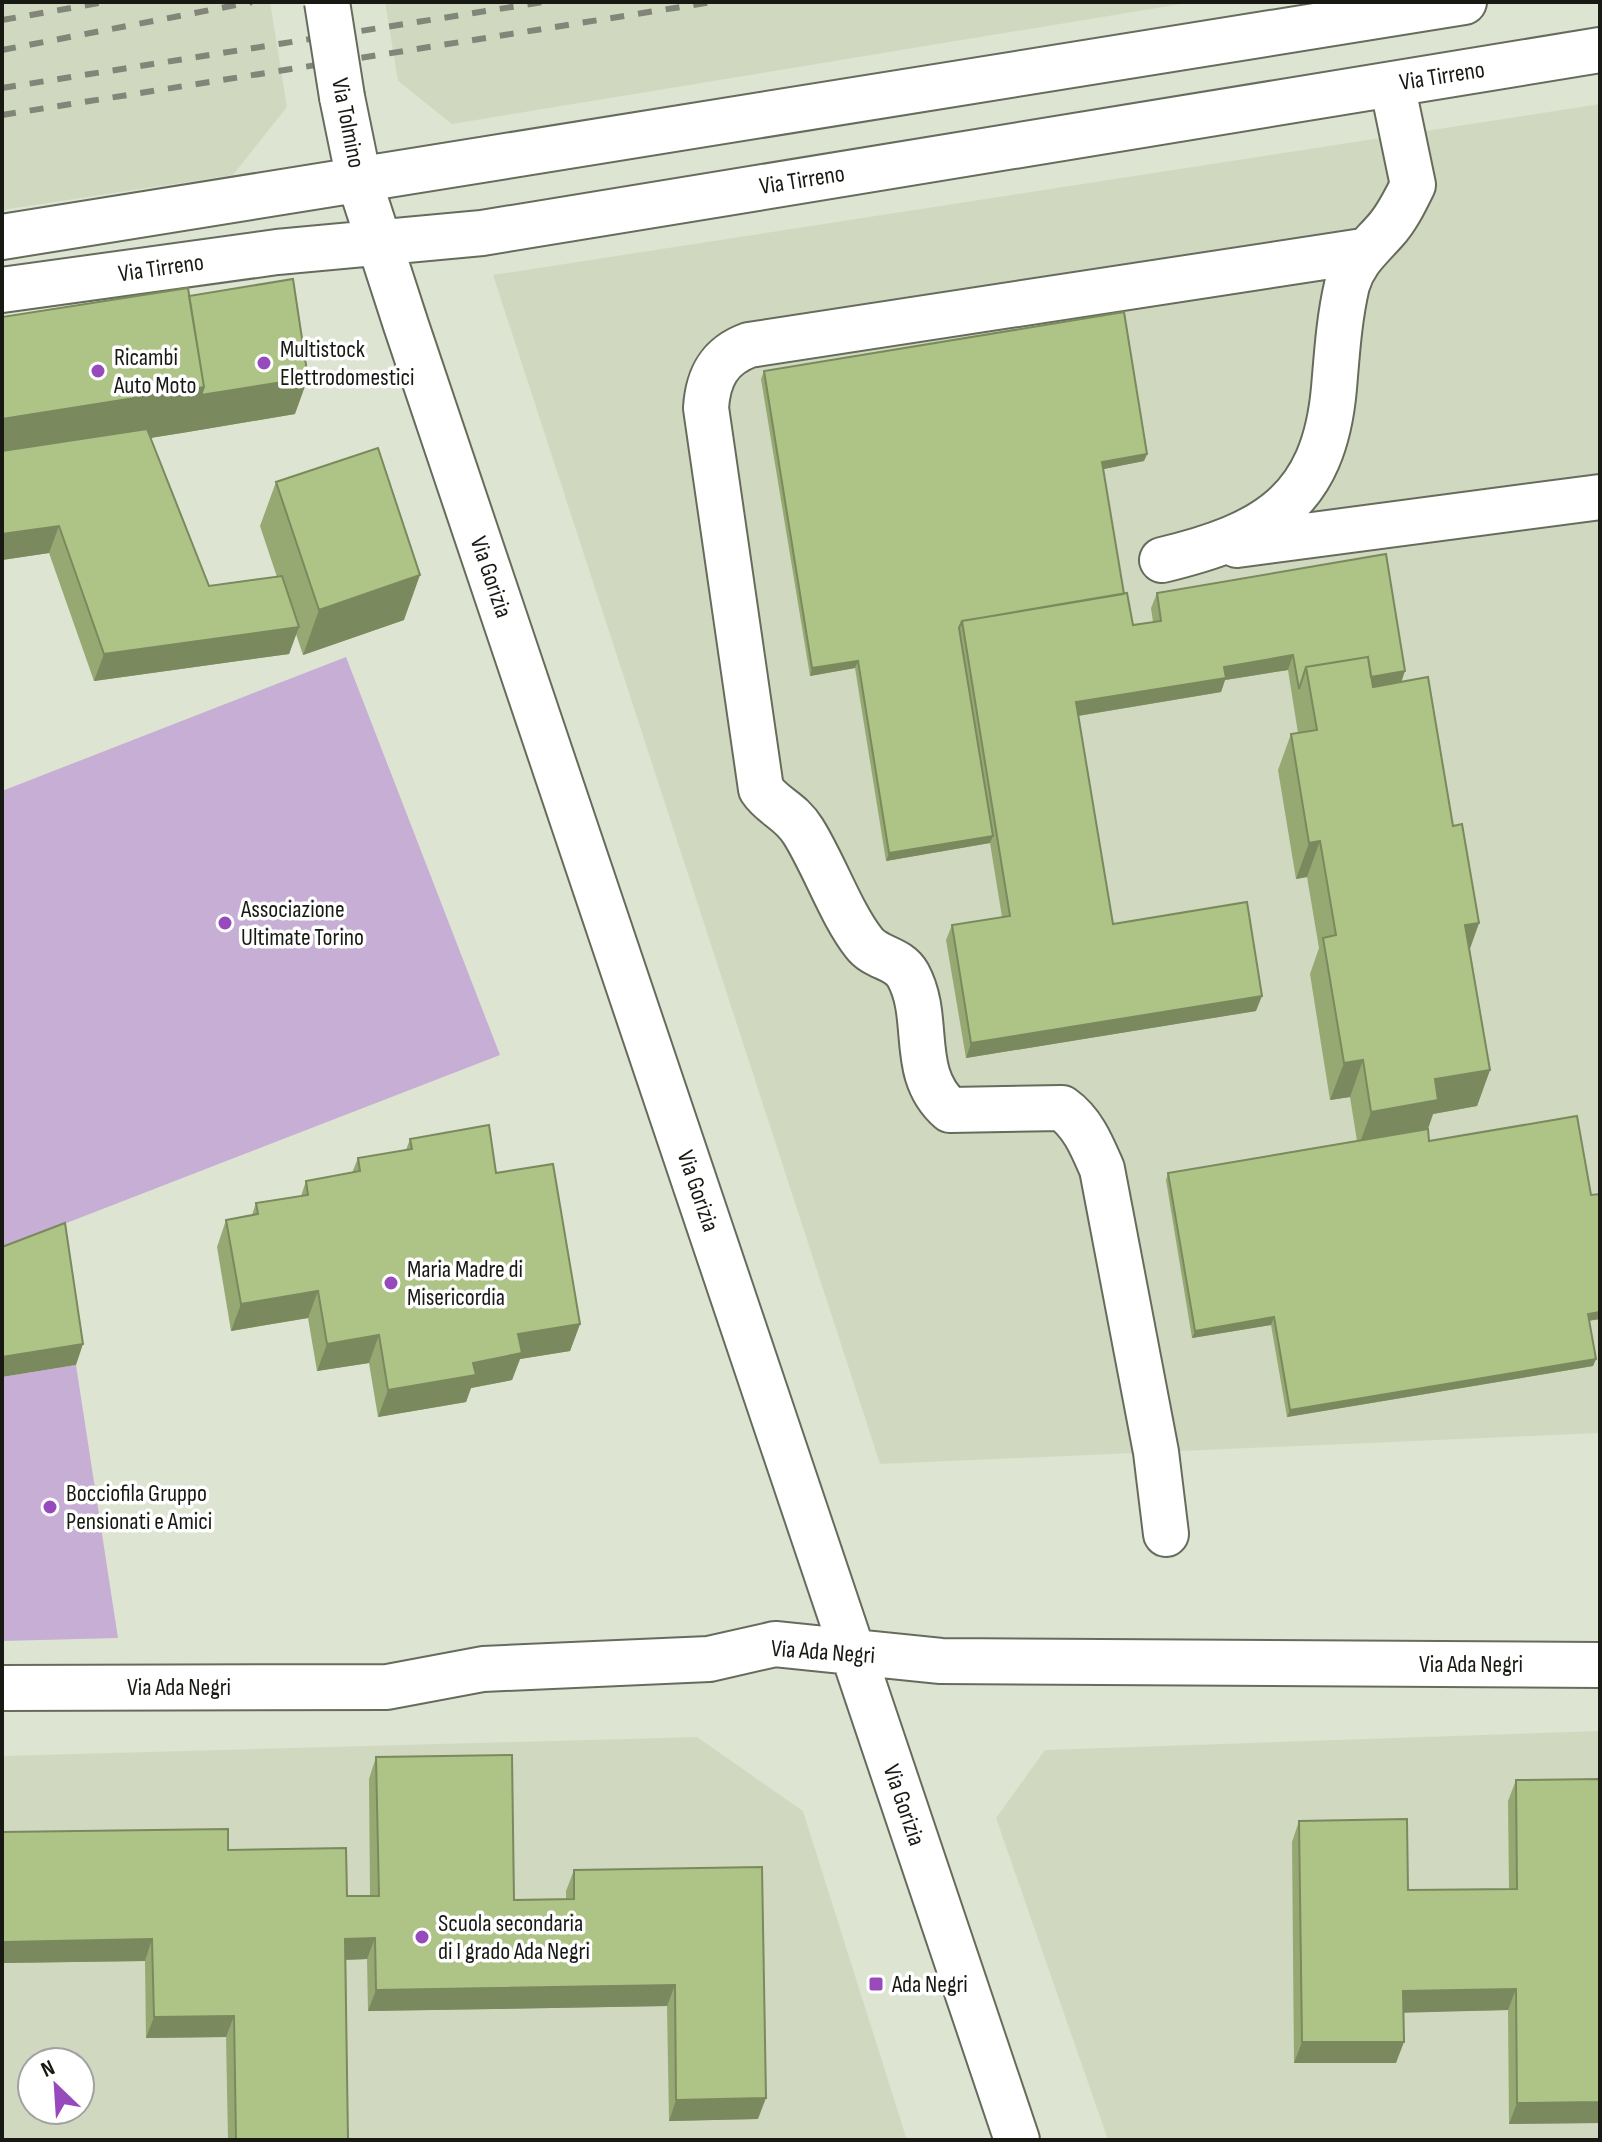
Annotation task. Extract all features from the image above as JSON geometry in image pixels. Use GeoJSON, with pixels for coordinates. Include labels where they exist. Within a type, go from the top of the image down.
{"type":"FeatureCollection","features":[{"type":"Feature","properties":{"kind":"street","name":"Via Tolmino"},"geometry":{"type":"LineString","coordinates":[[327,2],[359,180],[381,242]]}},
{"type":"Feature","properties":{"kind":"street"},"geometry":{"type":"LineString","coordinates":[[2,237],[1464,2]]}},
{"type":"Feature","properties":{"kind":"street","name":"Via Tirreno"},"geometry":{"type":"LineString","coordinates":[[2,290],[277,252],[482,233],[1600,50]]}},
{"type":"Feature","properties":{"kind":"street"},"geometry":{"type":"LineString","coordinates":[[1211,548],[1269,521],[1308,481],[1324,444],[1334,389],[1335,346],[1347,285],[1363,251],[1385,231],[1413,185],[1392,84]]}},
{"type":"Feature","properties":{"kind":"street","name":"Via Gorizia"},"geometry":{"type":"LineString","coordinates":[[381,242],[1017,2140]]}},
{"type":"Feature","properties":{"kind":"street"},"geometry":{"type":"LineString","coordinates":[[1166,1534],[1156,1452],[1105,1184],[1087,1138],[1075,1117],[1062,1108],[950,1110],[934,1095],[925,1071],[909,977],[899,963],[864,944],[798,824],[783,807],[770,803],[761,789],[706,408],[707,391],[716,368],[738,349],[749,345],[1363,251]]}},
{"type":"Feature","properties":{"kind":"street"},"geometry":{"type":"LineString","coordinates":[[1162,560],[1211,548],[1600,497]]}},
{"type":"Feature","properties":{"kind":"street","name":"Via Ada Negri"},"geometry":{"type":"LineString","coordinates":[[2,1688],[387,1687],[483,1669],[709,1659],[775,1644],[941,1661],[1600,1665]]}},
{"type":"Feature","properties":{"kind":"shaded area"},"geometry":{"type":"Polygon","coordinates":[[[2,2],[270,2],[287,107],[233,175],[2,210],[2,2]]]}},
{"type":"Feature","properties":{"kind":"shaded area"},"geometry":{"type":"Polygon","coordinates":[[[385,2],[1193,2],[452,124],[398,81],[385,2]]]}},
{"type":"Feature","properties":{"kind":"shaded area"},"geometry":{"type":"Polygon","coordinates":[[[1600,104],[1600,1433],[880,1464],[493,275],[1600,104]]]}},
{"type":"Feature","properties":{"kind":"shaded area","name":"Associazione Ultimate Torino"},"geometry":{"type":"Polygon","coordinates":[[[346,657],[500,1055],[2,1248],[2,791],[346,657]]]}},
{"type":"Feature","properties":{"kind":"shaded area","name":"Bocciofila Gruppo Pensionati e Amici"},"geometry":{"type":"Polygon","coordinates":[[[76,1365],[118,1638],[2,1641],[2,1377],[76,1365]]]}},
{"type":"Feature","properties":{"kind":"shaded area"},"geometry":{"type":"Polygon","coordinates":[[[1600,1731],[1600,2140],[1108,2140],[996,1818],[1045,1750],[1600,1731]]]}},
{"type":"Feature","properties":{"kind":"shaded area","name":"Scuola secondaria di I grado Ada Negri"},"geometry":{"type":"Polygon","coordinates":[[[697,1737],[803,1811],[907,2140],[2,2140],[2,1756],[697,1737]]]}},
{"type":"Feature","properties":{"kind":"building"},"geometry":{"type":"Polygon","coordinates":[[[293,279],[308,378],[201,395],[204,387],[189,296],[293,279]]]}},
{"type":"Feature","properties":{"kind":"building"},"geometry":{"type":"Polygon","coordinates":[[[188,288],[204,387],[2,419],[2,317],[188,288]]]}},
{"type":"Feature","properties":{"kind":"building"},"geometry":{"type":"Polygon","coordinates":[[[1124,312],[1147,454],[1102,462],[1124,594],[962,621],[959,628],[993,836],[889,853],[858,661],[812,668],[764,371],[1124,312]]]}},
{"type":"Feature","properties":{"kind":"building"},"geometry":{"type":"Polygon","coordinates":[[[147,429],[209,586],[282,576],[299,627],[104,654],[59,526],[2,534],[2,451],[147,429]]]}},
{"type":"Feature","properties":{"kind":"building"},"geometry":{"type":"Polygon","coordinates":[[[378,448],[420,575],[319,610],[276,482],[378,448]]]}},
{"type":"Feature","properties":{"kind":"building"},"geometry":{"type":"Polygon","coordinates":[[[1386,554],[1405,671],[1371,677],[1368,657],[1306,667],[1299,689],[1293,655],[1224,667],[1226,678],[1076,702],[1113,924],[1247,902],[1262,996],[971,1043],[952,925],[1010,916],[962,621],[1127,593],[1133,625],[1161,621],[1157,593],[1386,554]]]}},
{"type":"Feature","properties":{"kind":"building"},"geometry":{"type":"Polygon","coordinates":[[[1368,657],[1373,687],[1428,677],[1453,826],[1462,824],[1479,923],[1465,925],[1490,1070],[1435,1079],[1438,1100],[1371,1112],[1363,1060],[1344,1063],[1323,938],[1336,935],[1320,841],[1309,843],[1291,734],[1317,730],[1306,667],[1368,657]]]}},
{"type":"Feature","properties":{"kind":"building"},"geometry":{"type":"Polygon","coordinates":[[[1577,1116],[1591,1195],[1600,1194],[1600,1312],[1588,1314],[1596,1359],[1290,1410],[1274,1317],[1195,1331],[1168,1173],[1428,1129],[1429,1141],[1577,1116]]]}},
{"type":"Feature","properties":{"kind":"building","name":"Maria Madre di Misericordia"},"geometry":{"type":"Polygon","coordinates":[[[489,1125],[496,1173],[553,1164],[580,1324],[518,1334],[522,1353],[473,1363],[476,1375],[388,1390],[379,1335],[327,1344],[318,1291],[241,1304],[226,1220],[258,1214],[256,1203],[308,1195],[306,1181],[360,1171],[358,1158],[412,1149],[410,1139],[489,1125]]]}},
{"type":"Feature","properties":{"kind":"building"},"geometry":{"type":"Polygon","coordinates":[[[65,1223],[83,1344],[2,1357],[2,1247],[65,1223]]]}},
{"type":"Feature","properties":{"kind":"building"},"geometry":{"type":"Polygon","coordinates":[[[512,1755],[514,1900],[574,1899],[574,1870],[762,1867],[766,2098],[676,2100],[675,1985],[376,1990],[375,1938],[345,1939],[348,2140],[236,2140],[234,2016],[154,2017],[152,1939],[3,1942],[2,1832],[228,1829],[228,1850],[346,1848],[347,1896],[379,1896],[376,1757],[512,1755]]]}},
{"type":"Feature","properties":{"kind":"building"},"geometry":{"type":"Polygon","coordinates":[[[1600,1779],[1600,2102],[1517,2103],[1516,1989],[1403,1991],[1404,2042],[1302,2042],[1299,1821],[1407,1819],[1408,1890],[1517,1889],[1516,1780],[1600,1779]]]}},
{"type":"Feature","properties":{"kind":"railway"},"geometry":{"type":"LineString","coordinates":[[2,20],[105,2]]}},
{"type":"Feature","properties":{"kind":"railway"},"geometry":{"type":"LineString","coordinates":[[2,50],[252,2]]}},
{"type":"Feature","properties":{"kind":"railway"},"geometry":{"type":"LineString","coordinates":[[2,88],[543,2]]}},
{"type":"Feature","properties":{"kind":"railway"},"geometry":{"type":"LineString","coordinates":[[2,115],[712,2]]}},
{"type":"Feature","properties":{"kind":"place","name":"Multistock Elettrodomestici"},"geometry":{"type":"Point","coordinates":[264,363]}},
{"type":"Feature","properties":{"kind":"place","name":"Ricambi Auto Moto"},"geometry":{"type":"Point","coordinates":[98,371]}},
{"type":"Feature","properties":{"kind":"place","name":"Associazione Ultimate Torino"},"geometry":{"type":"Point","coordinates":[225,923]}},
{"type":"Feature","properties":{"kind":"place","name":"Maria Madre di Misericordia"},"geometry":{"type":"Point","coordinates":[391,1283]}},
{"type":"Feature","properties":{"kind":"place","name":"Bocciofila Gruppo Pensionati e Amici"},"geometry":{"type":"Point","coordinates":[50,1507]}},
{"type":"Feature","properties":{"kind":"place","name":"Scuola secondaria di I grado Ada Negri"},"geometry":{"type":"Point","coordinates":[422,1937]}},
{"type":"Feature","properties":{"kind":"place","name":"Ada Negri"},"geometry":{"type":"Point","coordinates":[876,1984]}}]}
